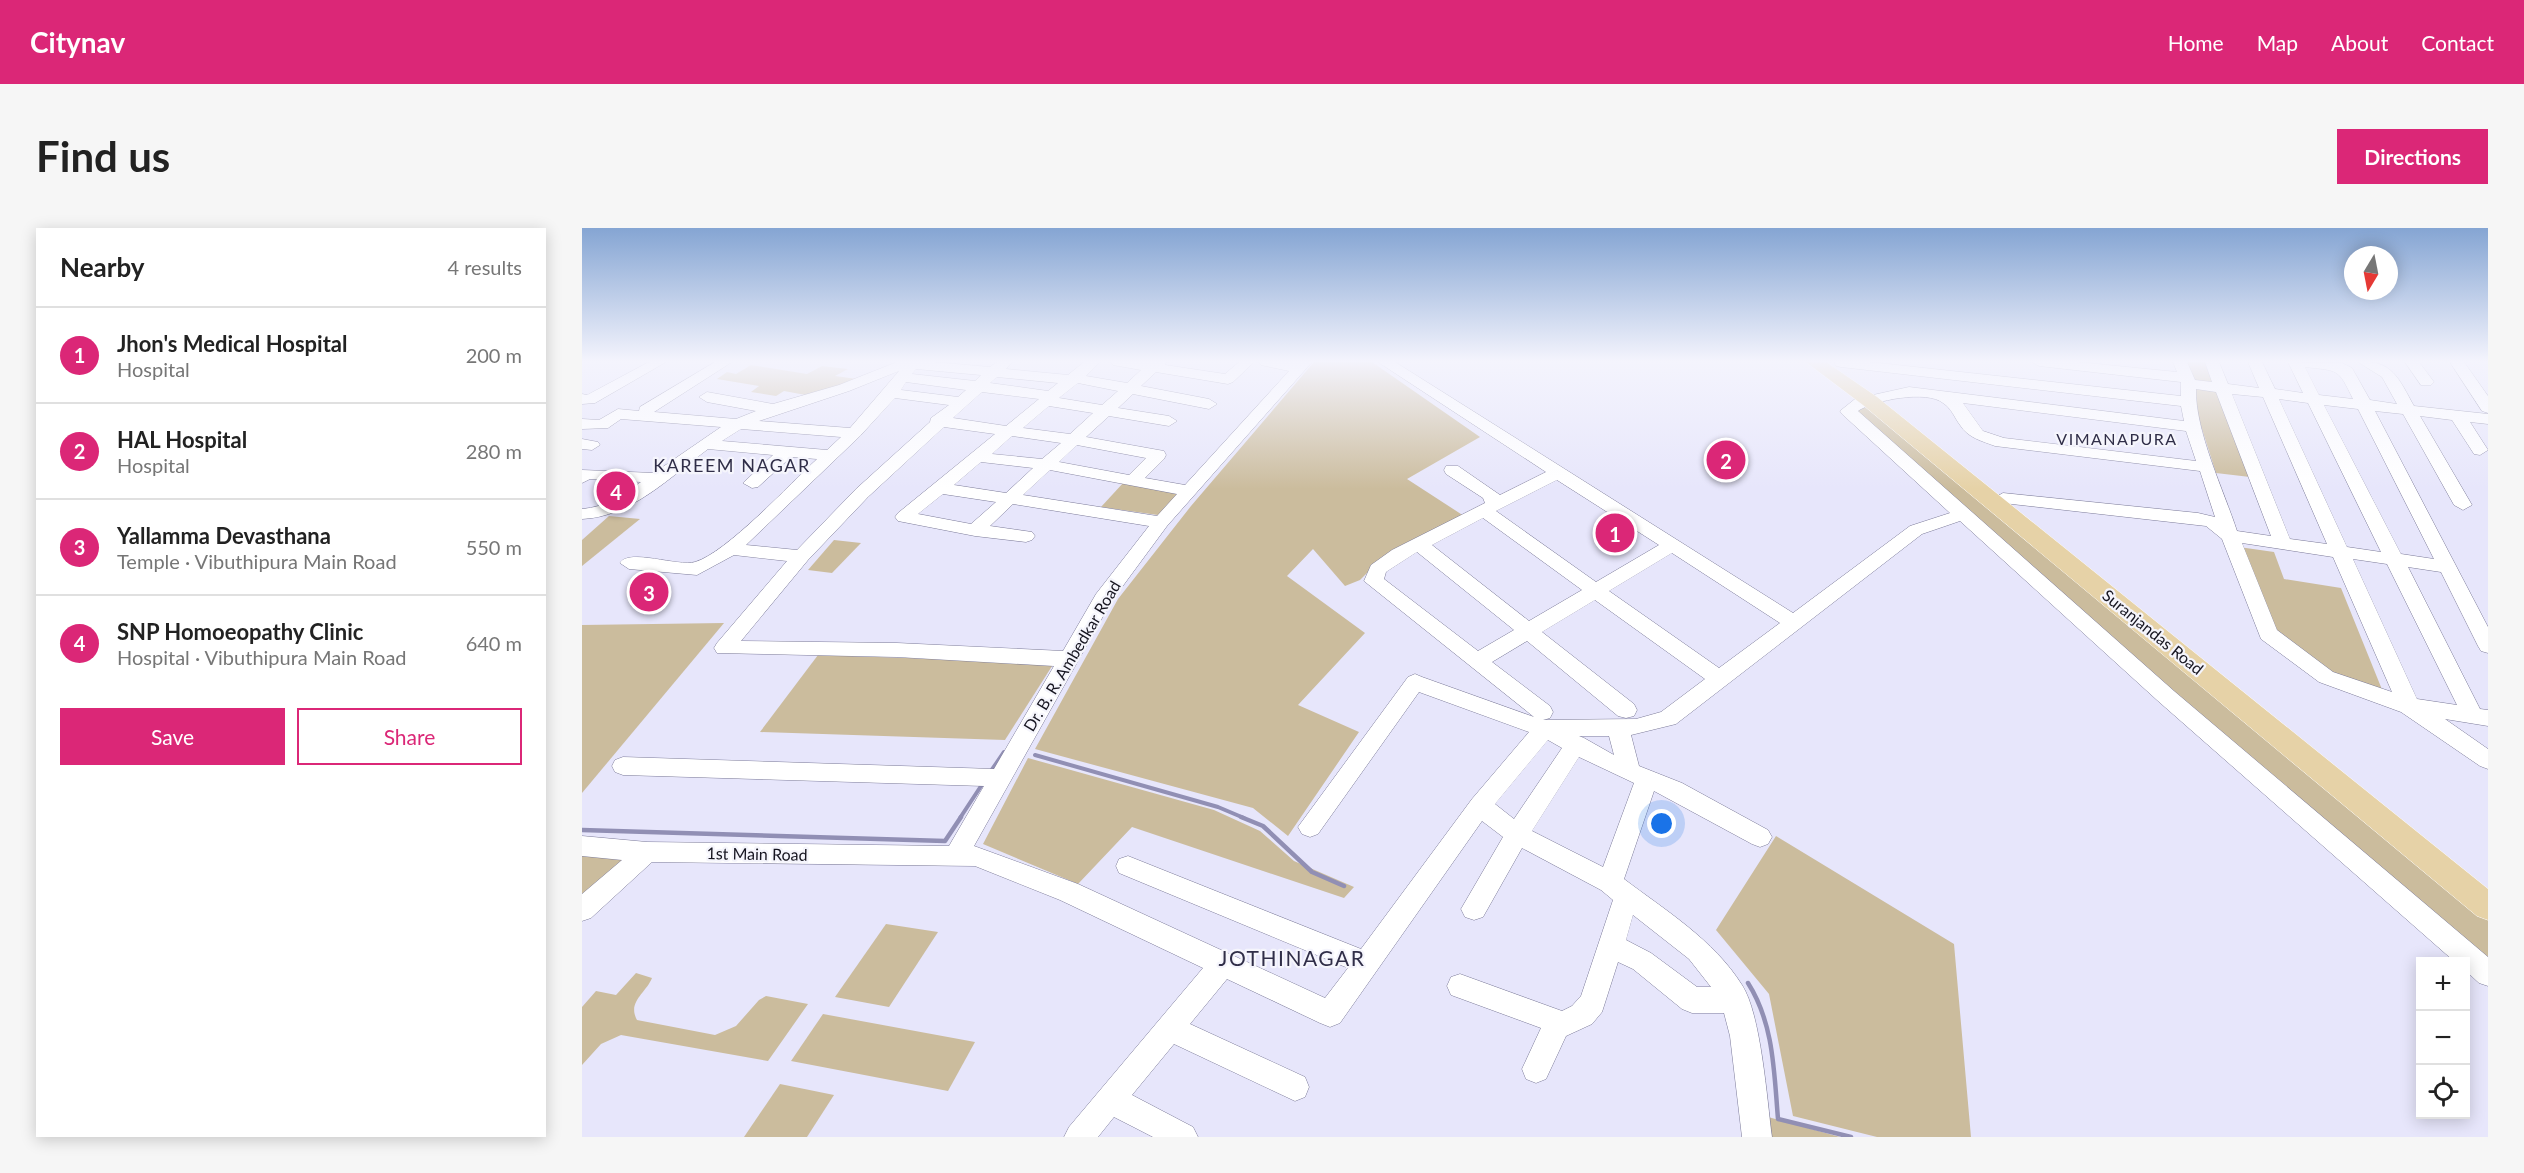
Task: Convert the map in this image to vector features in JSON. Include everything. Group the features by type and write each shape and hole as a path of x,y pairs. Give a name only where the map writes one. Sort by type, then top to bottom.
{"main road":[{"name":"Suranjandas Road","path":"1879,404 2488,907"},
{"name":"Suranjandas Road","path":"1880,404 2002,498 2488,886"}],"street":[{"path":"646,410 655,404"},
{"path":"745,404 774,410"},
{"path":"582,514 601,513 620,505 737,424 792,404"},
{"path":"629,563 697,569 731,549 792,494 880,404"},
{"path":"958,404 937,421 801,556 724,648 897,650 1068,658"},
{"path":"1000,404 1007,405"},
{"path":"1026,536 975,530 904,516 1042,404"},
{"path":"1076,404 1102,411 1169,421"},
{"path":"975,530 1075,440 1110,404"},
{"name":"Dr. B. R. Ambedkar Road","path":"955,858 1103,599 1161,522 1266,404"},
{"path":"1452,404 1795,623"},
{"path":"1858,404 1848,411 2166,696 2488,974"},
{"path":"1954,404 1977,434 2001,443 2206,467"},
{"path":"2007,404 2193,427"},
{"path":"2190,404 2193,427 2206,467 2268,634 2326,677 2409,706 2481,717"},
{"path":"2228,404 2283,544"},
{"path":"2274,404 2409,706 2488,760"},
{"path":"2316,404 2394,560 2481,717"},
{"path":"2360,404 2488,419"},
{"path":"2406,404 2463,505"},
{"path":"2364,405 2448,567 2480,617 2488,646"},
{"path":"582,424 602,425 618,414 854,433"},
{"path":"2458,416 2480,450"},
{"path":"937,421 1075,440 1158,455 1132,481"},
{"path":"705,444 829,455"},
{"path":"752,483 787,451"},
{"path":"978,457 1048,465 1189,491"},
{"path":"1452,470 1491,495 1489,508"},
{"path":"1559,472 1419,544 1378,568 1374,581 1476,662 1544,721 1576,744 1638,775 1674,789 1760,837"},
{"path":"582,478 586,474 657,478"},
{"path":"941,488 1161,522"},
{"path":"2002,498 2187,516 2212,522 2230,536 2448,567"},
{"path":"1489,508 1595,591 1719,680"},
{"path":"1419,544 1526,632 1622,719 1636,727 1668,718 1916,530 1964,514"},
{"path":"1476,662 1672,545"},
{"path":"731,549 801,556"},
{"path":"1310,827 1415,682 1503,716 1544,721 1622,719"},
{"path":"1536,1069 1556,1027 1588,1010 1611,945 1618,889 1638,775 1622,719"},
{"path":"1128,866 1368,964 1480,806 1525,750 1544,721"},
{"path":"1474,909 1517,834 1576,744"},
{"path":"623,766 1000,778"},
{"path":"1480,806 1517,834 1618,889 1698,951 1733,994 1735,1000 1744,1036 1757,1137"},
{"name":"1st Main Road","path":"582,846 647,852 955,858 976,856 1069,892 1330,1014 1368,964"},
{"path":"582,910 647,852"},
{"path":"1611,945 1642,961 1692,1000 1735,1000"},
{"path":"1079,1137 1223,964"},
{"path":"1460,986 1560,1023"},
{"path":"1170,1028 1295,1087"},
{"path":"1110,1099 1183,1137"}],"shaded area":[{"path":"1278,404 1433,404 1480,437 1407,479 1464,516 1383,557 1360,580 1345,586 1313,549 1287,576 1365,633 1298,705 1359,732 1288,836 1253,808 1035,749 1118,599 1191,506"},
{"path":"2194,404 2225,404 2250,477 2216,473"},
{"path":"1859,407 1873,409 2488,918 2488,961 2176,695 1856,412"},
{"path":"1124,482 1183,494 1165,516 1101,507"},
{"path":"609,516 640,519 582,566 582,540"},
{"path":"834,540 861,543 832,573 808,570"},
{"path":"2239,547 2274,552 2284,579 2341,588 2383,692 2330,673 2274,634"},
{"path":"724,623 582,793 582,625"},
{"path":"818,655 1054,663 1005,740 760,732"},
{"path":"1028,758 1214,810 1260,831 1294,861 1354,887 1344,898 1132,827 1078,884 983,844"},
{"path":"1776,836 1954,944 1971,1137 1877,1137 1793,1116 1769,994 1716,930"},
{"path":"582,854 627,858 582,898"},
{"path":"886,924 938,932 889,1007 835,997"},
{"path":"636,973 652,978 634,1008 637,1020 715,1035 736,1026 759,1000 766,996 808,1004 768,1061 621,1035 601,1044 582,1065 582,1007 596,991 616,995"},
{"path":"823,1014 975,1042 948,1091 791,1061"},
{"path":"780,1084 834,1095 807,1137 744,1137"},
{"path":"1768,1117 1840,1137 1769,1137"}],"waterway":[{"path":"991,771 1004,752 1008,753"},
{"path":"1035,755 1218,807 1244,818"},
{"path":"960,818 983,783"},
{"path":"582,830 945,841 961,817"},
{"path":"1241,817 1263,826 1312,872 1344,886"},
{"path":"1748,983 1757,999 1768,1032 1774,1066 1778,1119 1851,1137"}],"place":[{"name":"HAL Hospital","path":"1726,460"},
{"name":"SNP Homoeopathy Clinic","path":"616,491"},
{"name":"Jhon's Medical Hospital","path":"1615,533"},
{"name":"Yallamma Devasthana","path":"649,592"}],"district":[{"name":"VIMANAPURA","path":"2117,439"},
{"name":"KAREEM NAGAR","path":"732,466"},
{"name":"JOTHINAGAR","path":"1292,959"}]}
